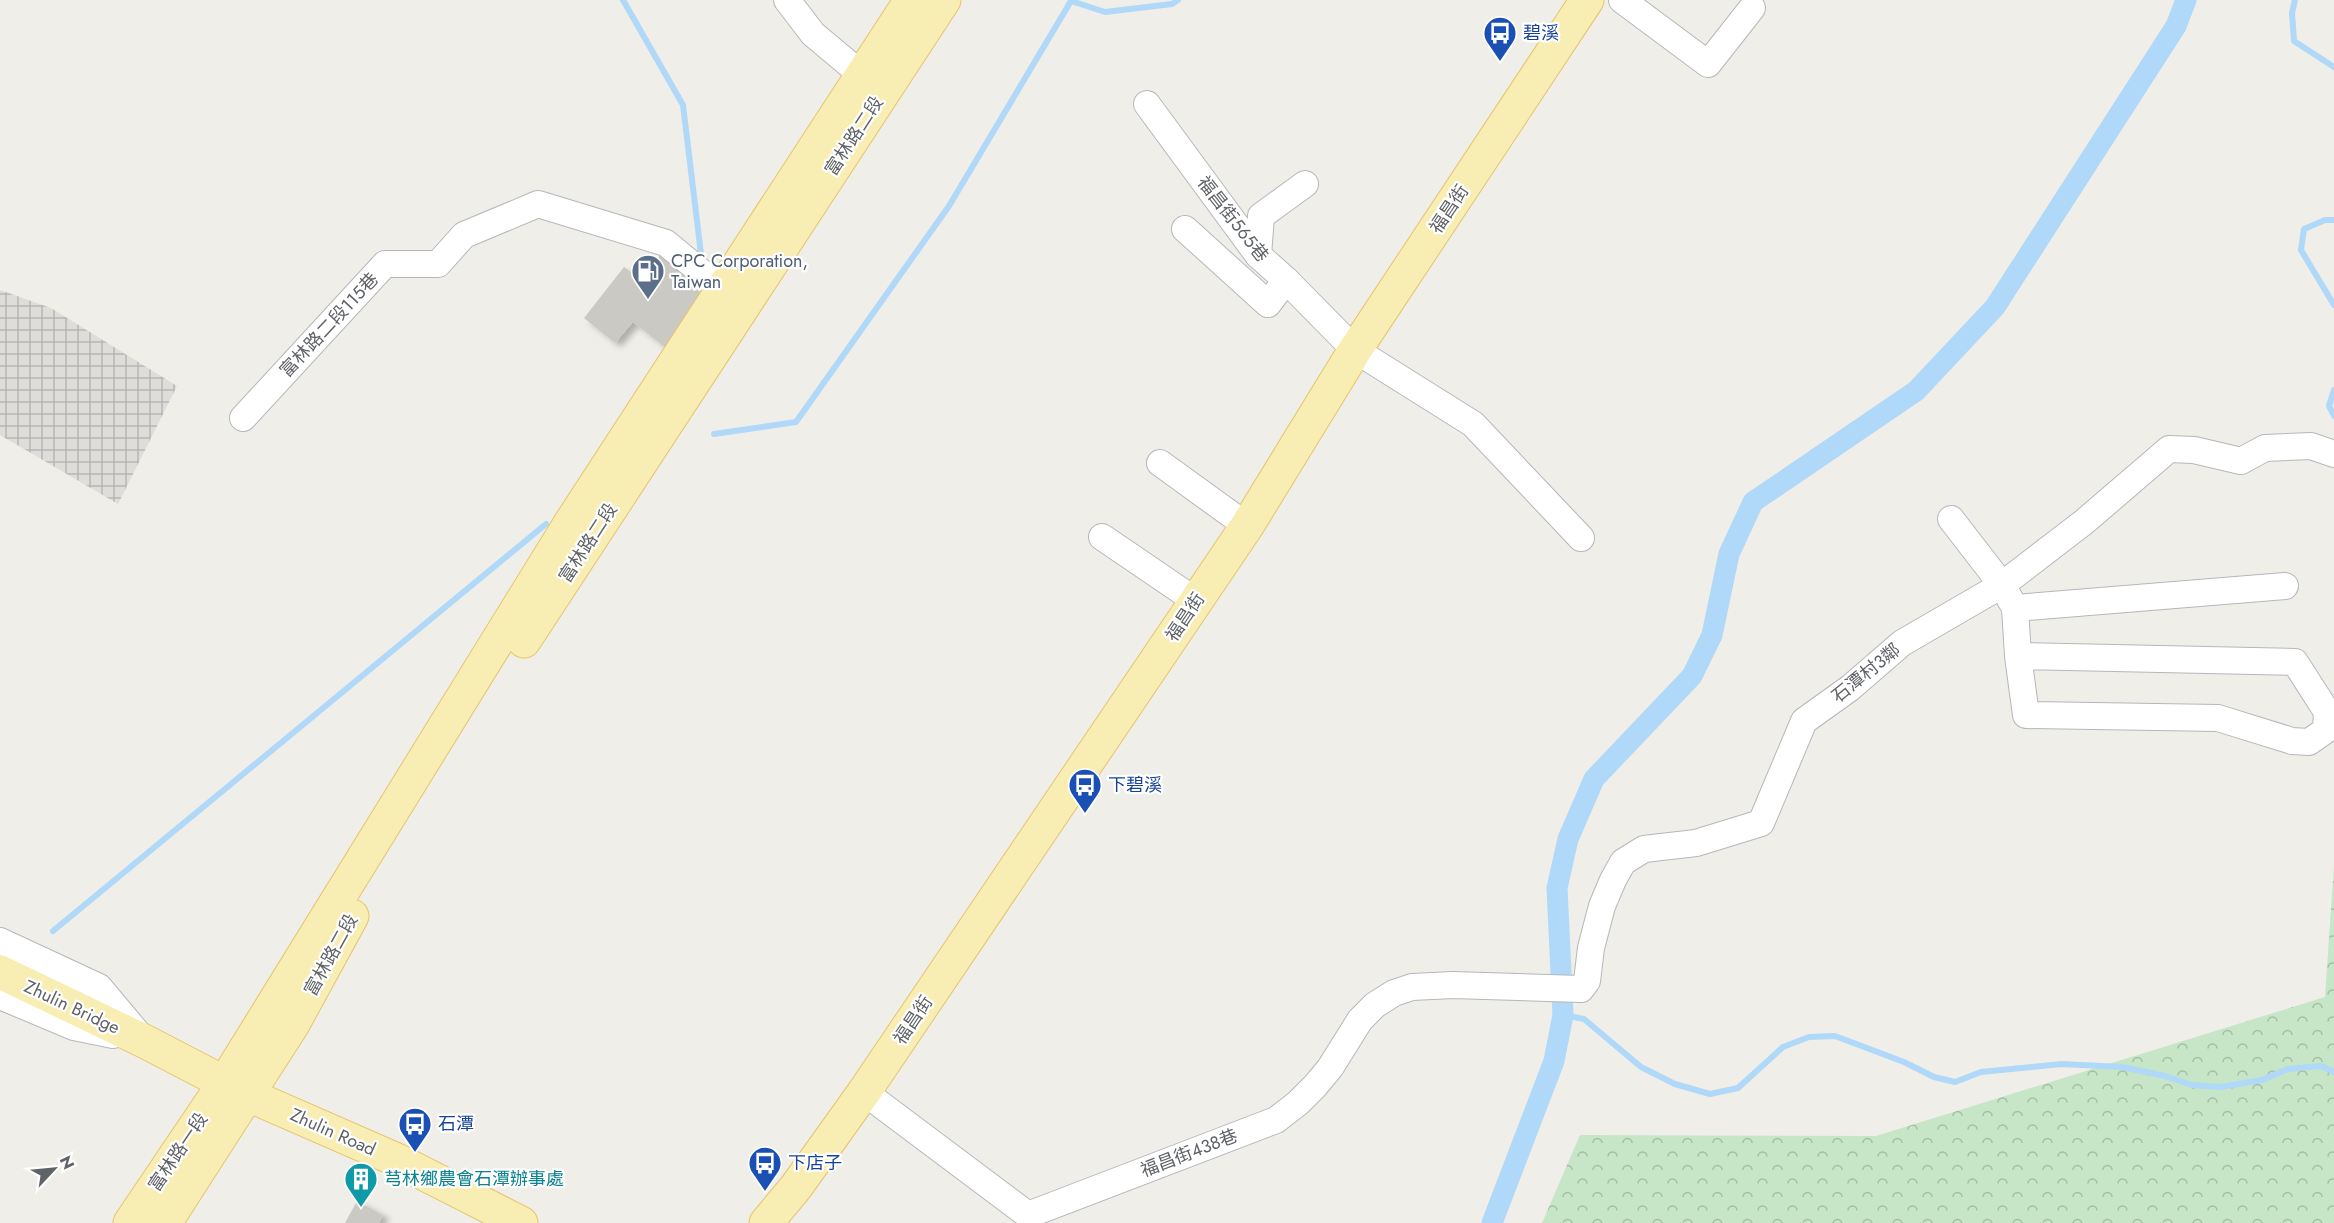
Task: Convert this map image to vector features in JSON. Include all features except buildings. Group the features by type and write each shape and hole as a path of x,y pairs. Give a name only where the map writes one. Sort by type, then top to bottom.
{"main road":[{"name":"富林路二段","path":"732,298 862,75 911,0"},
{"name":"富林路二段","path":"236,1088 293,1024 398,833 732,298 944,0"},
{"name":"福昌街","path":"766,1223 864,1092 1247,526 1355,350 1587,0"},
{"name":"Zhulin Bridge","path":"0,972 144,1041"},
{"name":"Zhulin Road","path":"144,1041 236,1088 397,1160 521,1223"},
{"name":"富林路一段","path":"130,1223 236,1088"},
{"name":"富林路一段","path":"165,1223 236,1088"}],"lane":[{"path":"788,0 813,34 862,75"},
{"path":"1622,0 1708,64 1752,8"},
{"name":"福昌街565巷","path":"1147,104 1258,255 1355,350 1473,424 1581,538"},
{"path":"1258,255 1262,216 1305,184"},
{"name":"富林路二段115巷","path":"243,418 385,264 438,264 464,235 538,204 666,243 732,298"},
{"path":"1185,229 1268,304 1286,280"},
{"name":"石潭村3鄰","path":"1502,987 1581,989 1587,981 1591,948 1602,906 1612,880 1623,862 1644,849 1696,843 1761,823 1804,721 1850,688 1902,643 2002,585 2084,522 2169,449 2194,450 2241,461 2265,448 2311,446 2334,454"},
{"path":"1160,464 1247,526"},
{"path":"1951,519 2002,585 2015,608 2018,656 2026,715 2218,718 2292,741 2309,742 2326,730 2327,712 2295,662 2018,656"},
{"path":"1102,537 1196,601"},
{"path":"2015,608 2284,586"},
{"path":"0,940 99,987 144,1041"},
{"name":"福昌街438巷","path":"1002,1223 1276,1120 1315,1086 1330,1068 1360,1020 1375,1005 1394,993 1412,987 1453,985 1502,987"},
{"path":"0,996 74,1027"},
{"path":"0,1010 12,1016 144,1041"},
{"path":"864,1092 1028,1215"}],"shaded area":[{"path":"0,290 51,308 177,386 118,504 0,435"}],"green space":[{"path":"2334,865 2334,1223 1542,1223 1580,1135 1876,1136 2325,997"}],"waterway":[{"path":"623,0 683,105 701,254"},
{"path":"714,434 796,422 949,206 1071,1 1105,12 1172,4 1178,0"},
{"path":"1492,1223 1554,1061 1563,1015 1557,888 1568,839 1594,779 1692,676 1712,635 1729,554 1753,502 1916,391 1995,307 2176,26 2186,0"},
{"path":"2295,0 2292,13 2294,41 2334,67"},
{"path":"2334,220 2325,220 2304,229 2301,250 2334,305"},
{"path":"2334,390 2329,406 2334,416"},
{"path":"53,931 546,524"},
{"path":"1563,1015 1584,1019 1641,1067 1675,1084 1710,1094 1738,1088 1783,1047 1809,1037 1835,1036 1904,1062 1934,1077 1955,1082 1981,1072 2061,1064 2122,1067 2165,1076 2192,1085 2221,1087 2262,1080 2288,1069 2321,1066 2334,1072"}],"place":[{"name":"碧溪","path":"1500,62"},
{"name":"CPC Corporation, Taiwan","path":"648,300"},
{"name":"下碧溪","path":"1085,814"},
{"name":"石潭","path":"415,1153"},
{"name":"下店子","path":"765,1192"},
{"name":"芎林鄉農會石潭辦事處","path":"361,1208"}]}
